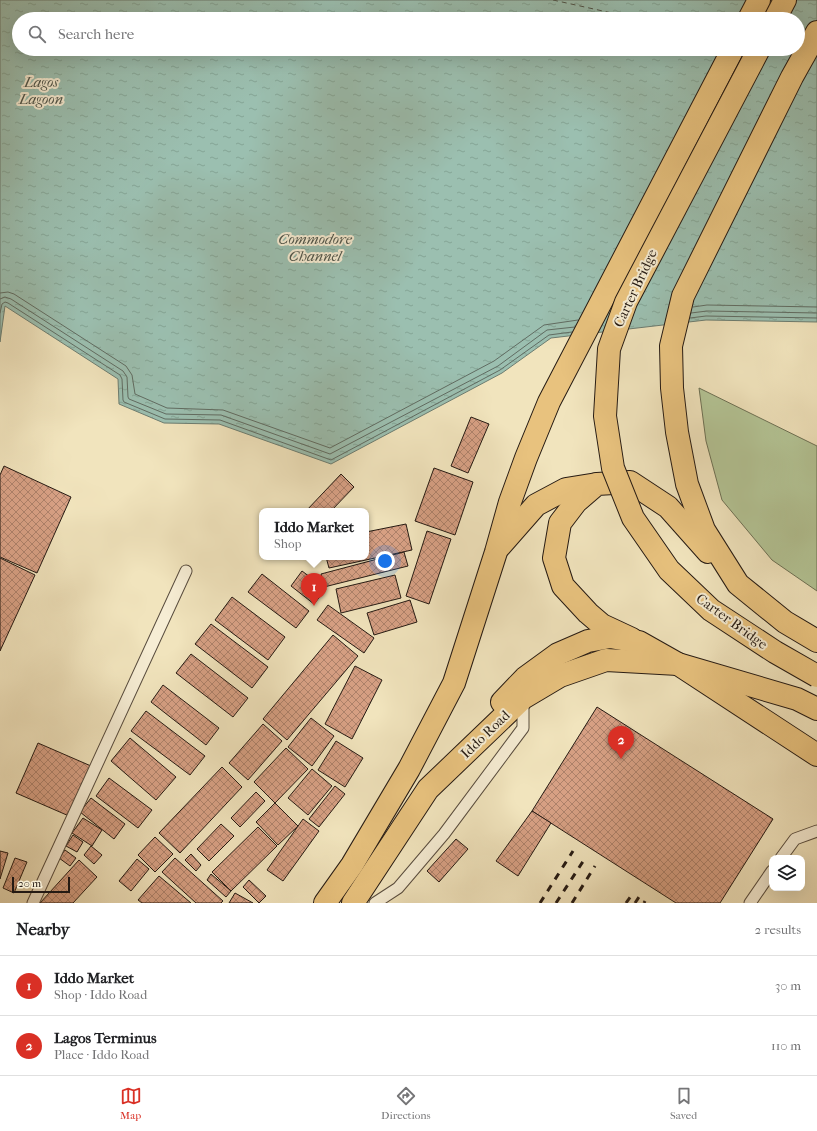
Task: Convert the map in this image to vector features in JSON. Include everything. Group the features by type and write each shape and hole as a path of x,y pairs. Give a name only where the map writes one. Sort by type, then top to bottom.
{"main road":[{"path":"753,12 759,0"},
{"path":"779,12 785,0"},
{"path":"805,54 817,32"},
{"path":"325,903 352,865 394,794 454,683 496,552 512,495 549,402 729,56"},
{"name":"Carter Bridge","path":"755,56 626,302 609,349 606,416 613,468 633,518 669,570 711,610 775,652 817,676"},
{"path":"738,584 704,530 687,484 672,388 671,346 683,296 804,56"},
{"path":"496,552 536,505 566,489 597,484 630,482 668,507 738,584 785,622 817,641"},
{"path":"597,484 576,502 560,523 554,558 563,586 588,613 602,625 638,642 678,664 817,755"},
{"path":"428,789 489,717 525,678 558,654 588,641 610,638 638,642"},
{"name":"Iddo Road","path":"352,903 428,789 523,698 560,676 606,660 678,664"},
{"path":"678,664 797,699 817,709"}],"lane":[{"path":"33,903 186,571"},
{"path":"375,903 398,888 444,834 523,728 523,698"},
{"path":"783,855 795,839 817,831"},
{"path":"750,903 769,875"}],"shaded area":[{"path":"699,388 817,446 817,591 772,560 722,500 706,441"}],"water":[{"name":"Commodore Channel","path":"0,0 817,0 817,322 706,320 551,338 502,373 331,464 219,424 164,423 119,404 118,379 5,306 0,342"}],"building":[{"path":"471,417 489,424 468,473 451,466"},
{"path":"4,466 71,497 37,573 0,557 0,475"},
{"path":"434,468 473,482 455,535 415,521"},
{"path":"341,474 354,487 334,508 309,508"},
{"path":"406,524 412,550 369,559 369,531"},
{"path":"427,531 451,539 429,604 406,596"},
{"path":"404,552 408,566 324,587 321,574"},
{"path":"0,558 35,575 0,651"},
{"path":"327,560 366,560 329,568"},
{"path":"302,571 326,589 314,604 291,586"},
{"path":"262,574 309,611 296,628 248,592"},
{"path":"395,575 401,598 341,613 336,589"},
{"path":"232,597 285,637 268,660 215,620"},
{"path":"410,600 417,622 374,635 367,613"},
{"path":"328,605 374,638 364,653 317,620"},
{"path":"211,624 268,667 252,688 195,644"},
{"path":"333,635 358,656 287,740 263,719"},
{"path":"191,654 248,698 233,717 176,673"},
{"path":"355,666 382,680 352,739 325,724"},
{"path":"163,685 219,728 206,745 151,702"},
{"path":"597,707 773,819 720,903 676,903 532,811"},
{"path":"146,711 205,756 190,775 131,731"},
{"path":"311,718 334,736 312,766 288,747"},
{"path":"263,724 282,741 248,780 229,763"},
{"path":"130,738 176,777 156,800 111,761"},
{"path":"336,741 363,758 345,787 318,770"},
{"path":"38,743 91,766 69,816 16,793"},
{"path":"286,748 308,769 275,803 254,782"},
{"path":"222,767 242,787 180,853 159,833"},
{"path":"312,769 332,786 308,815 288,798"},
{"path":"109,778 152,810 138,828 96,796"},
{"path":"335,786 345,794 319,827 309,819"},
{"path":"256,792 265,801 240,827 231,818"},
{"path":"91,798 125,824 114,839 80,812"},
{"path":"275,803 298,826 278,845 256,822"},
{"path":"532,811 551,823 518,876 496,861"},
{"path":"83,818 102,830 92,846 72,833"},
{"path":"303,819 319,831 283,881 267,870"},
{"path":"221,824 234,836 209,861 197,849"},
{"path":"258,827 277,846 231,891 212,872"},
{"path":"73,835 83,842 77,852 66,846"},
{"path":"155,837 173,854 155,872 138,855"},
{"path":"456,839 468,849 439,882 427,871"},
{"path":"91,846 102,855 94,864 84,855"},
{"path":"65,850 76,858 70,866 59,858"},
{"path":"0,851 8,853 0,879"},
{"path":"191,854 201,865 196,871 185,860"},
{"path":"15,858 27,862 14,893 3,888"},
{"path":"175,858 223,901 221,903 196,903 162,872"},
{"path":"137,859 149,869 131,891 119,881"},
{"path":"79,860 97,877 73,903 40,903"},
{"path":"211,874 231,891 226,897 207,880"},
{"path":"159,876 191,903 142,903 138,900"},
{"path":"249,880 266,896 259,903 243,887"},
{"path":"235,893 253,903 229,903"}],"ferry route":[{"path":"553,0 607,12"}],"railway":[{"path":"540,903 573,851"},
{"path":"556,903 584,860"},
{"path":"572,903 595,866"},
{"path":"626,903 633,893"},
{"path":"635,903 639,897"}],"place":[{"name":"Iddo Market","path":"314,606"},
{"name":"Lagos Terminus","path":"621,759"}],"water label":[{"name":"Lagos Lagoon","path":"41,90"}]}
